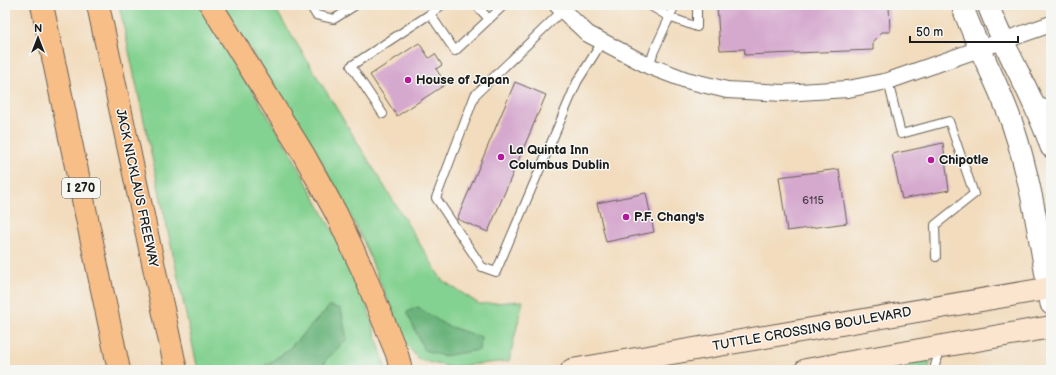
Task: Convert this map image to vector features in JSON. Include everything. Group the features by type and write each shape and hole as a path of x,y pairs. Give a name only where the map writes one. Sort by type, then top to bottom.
{"highway":[{"name":"I 270","path":"42,5 120,370"},
{"name":"JACK NICKLAUS FREEWAY","path":"98,5 176,370"},
{"path":"211,5 304,155 336,213 363,271 397,354 401,370"}],"main road":[{"name":"TUTTLE CROSSING BOULEVARD","path":"572,370 1050,294"},
{"path":"813,370 1051,327"}],"street":[{"path":"962,5 968,24 1012,124 1021,151 1030,185 1050,294"},
{"path":"988,5 1003,41 1032,98 1046,130 1051,148"},
{"path":"560,8 588,34 649,66 686,80 727,90 783,93 848,89 888,81 1051,24"}],"lane":[{"path":"310,5 316,14 334,19 356,5"},
{"path":"383,114 351,66 442,5"},
{"path":"476,5 489,19"},
{"path":"430,14 455,51 504,5"},
{"path":"649,5 669,17 697,27 697,5"},
{"path":"649,66 654,51 675,5"},
{"path":"560,8 475,95 436,198 482,267 496,272 577,82 602,42"},
{"path":"888,81 901,134 949,121 974,194 935,225 936,257"},
{"path":"1032,98 1051,106"},
{"path":"934,370 943,346"}],"green space":[{"path":"119,5 200,5 292,155 335,236 365,299 386,370 324,370 325,361 347,339 330,306 287,351 259,370 198,370"},
{"path":"222,5 273,5 442,280 479,304 523,301 509,361 449,367 419,360 404,341 363,240 320,159"},
{"path":"330,306 341,309 347,339 325,361 324,370 259,370 287,351"},
{"path":"418,307 445,325 481,337 479,350 443,356 424,350 407,312"},
{"path":"930,358 931,360 928,370 864,370"}],"building":[{"path":"717,5 889,5 890,32 882,32 873,41 873,50 744,55 745,49 720,50"},
{"name":"House of Japan","path":"419,43 429,58 435,54 442,65 436,69 446,84 397,116 370,75"},
{"name":"La Quinta Inn Columbus Dublin","path":"515,82 546,95 488,232 457,219"},
{"path":"943,143 949,190 902,199 892,154"},
{"path":"839,169 847,223 787,231 779,177"},
{"name":"P.F. Chang's","path":"646,193 654,232 606,242 597,203"}],"place":[{"name":"House of Japan","path":"408,80"},
{"name":"La Quinta Inn Columbus Dublin","path":"501,157"},
{"name":"Chipotle","path":"931,160"},
{"name":"P.F. Chang's","path":"626,217"}]}
